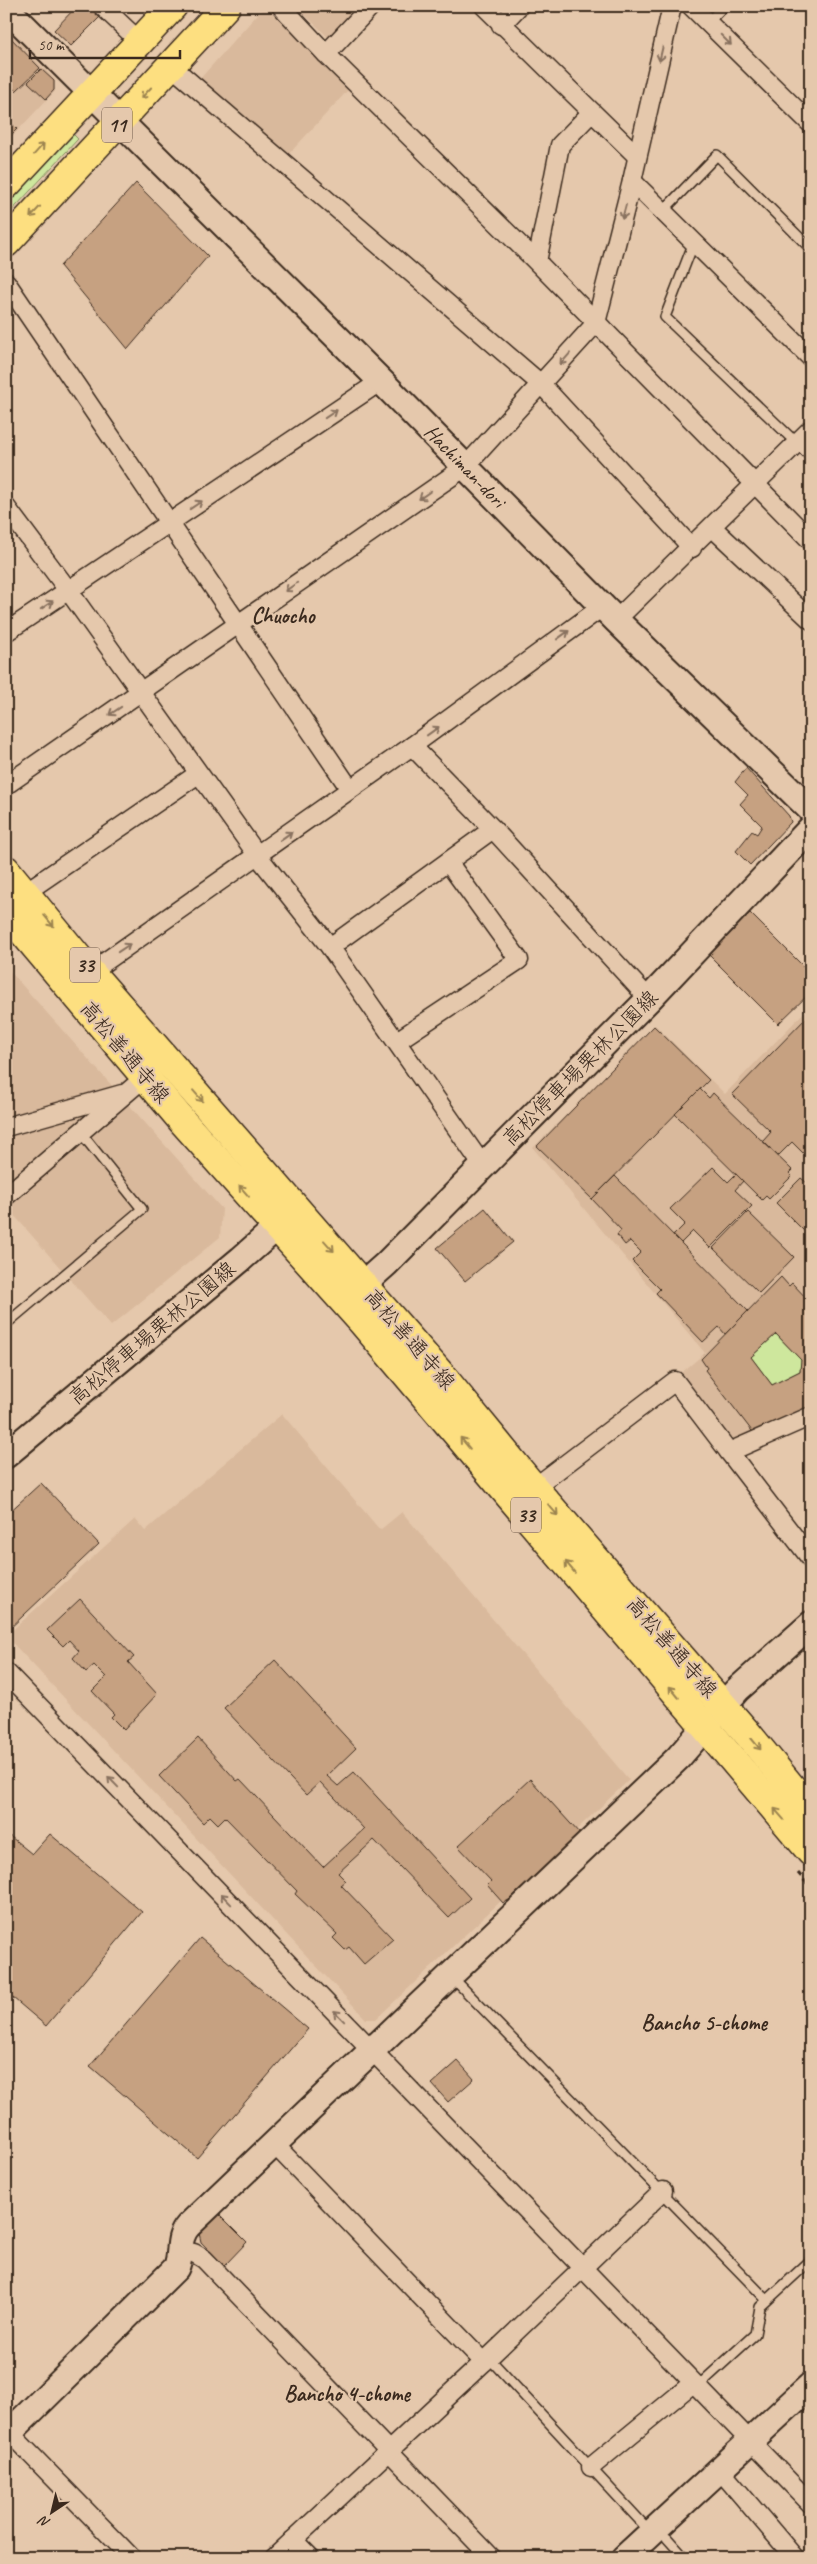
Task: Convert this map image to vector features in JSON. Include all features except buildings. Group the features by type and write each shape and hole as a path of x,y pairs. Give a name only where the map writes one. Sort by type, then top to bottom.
{"main road":[{"name":"11","path":"6,185 173,6"},
{"name":"11","path":"6,243 226,6"},
{"name":"高松善通寺線","path":"6,870 16,899 80,979 156,1067 297,1210 354,1293 706,1729 811,1852"},
{"name":"高松善通寺線","path":"6,912 80,979"},
{"name":"高松善通寺線","path":"156,1067 276,1228 354,1293 534,1488 811,1810"}],"street":[{"path":"102,6 140,42"},
{"path":"281,6 326,54 537,262 811,541"},
{"path":"326,54 371,6"},
{"path":"484,6 637,156"},
{"path":"501,24 518,6"},
{"path":"6,785 142,693 239,622 465,467 542,385 596,323 632,181 672,6"},
{"path":"691,6 811,124"},
{"name":"Hachiman-dori","path":"6,8 90,94 382,381 609,613 811,810"},
{"path":"171,66 542,385 692,548"},
{"path":"537,262 560,145 592,112"},
{"path":"632,181 811,358"},
{"path":"6,282 169,524 239,622 350,789"},
{"path":"6,632 382,381"},
{"path":"80,979 258,856 412,746 609,613 692,548 811,429"},
{"path":"6,507 68,590 258,856 330,947 484,1166"},
{"path":"713,528 811,620"},
{"path":"412,746 493,829 649,999"},
{"path":"16,899 198,774"},
{"name":"高松停車場栗林公園線","path":"354,1293 484,1166 649,999 811,828"},
{"path":"330,947 493,829"},
{"path":"397,1041 519,960 448,862"},
{"path":"6,1196 156,1067"},
{"path":"6,1127 125,1093"},
{"name":"高松停車場栗林公園線","path":"6,1455 297,1210"},
{"path":"534,1488 675,1381 811,1559"},
{"path":"729,1452 811,1416"},
{"path":"132,2558 7,2432 168,2277 178,2263 179,2239 188,2226 686,1751 737,1690 811,1624"},
{"path":"6,1672 811,2504"},
{"path":"274,2144 486,2360"},
{"path":"274,2558 663,2192"},
{"path":"179,2250 194,2253 204,2259 492,2558"},
{"path":"591,2467 695,2385"},
{"path":"624,2558 811,2385"},
{"path":"720,2470 795,2558"},
{"path":"294,2540 311,2558"}],"lane":[{"path":"708,22 724,6"},
{"path":"663,211 717,155 811,249"},
{"path":"694,242 665,317 811,457"},
{"path":"6,1324 142,1209 81,1133"},
{"path":"451,1976 767,2300"},
{"path":"695,2385 755,2334 760,2307 811,2260"},
{"path":"486,2360 644,2524"},
{"path":"667,2538 685,2558"}],"shaded area":[{"path":"265,6 350,88 287,156 198,81"},
{"path":"296,6 364,6 332,41"},
{"path":"6,28 55,80 55,91 6,143"},
{"path":"6,967 222,1209 220,1237 111,1326 6,1206"},
{"path":"811,1005 811,1414 747,1442 730,1438 680,1374 705,1353 533,1148 655,1025 725,1094"},
{"path":"282,1414 380,1530 402,1512 629,1780 376,2019 366,2019 6,1636 135,1519 145,1531"}],"green space":[{"path":"72,133 78,139 6,217 6,203"},
{"path":"776,1334 801,1360 800,1371 772,1385 751,1357"}],"district":[{"name":"Chuocho","path":"283,615"},
{"name":"Bancho 5-chome","path":"704,2022"},
{"name":"Bancho 4-chome","path":"347,2393"}]}
